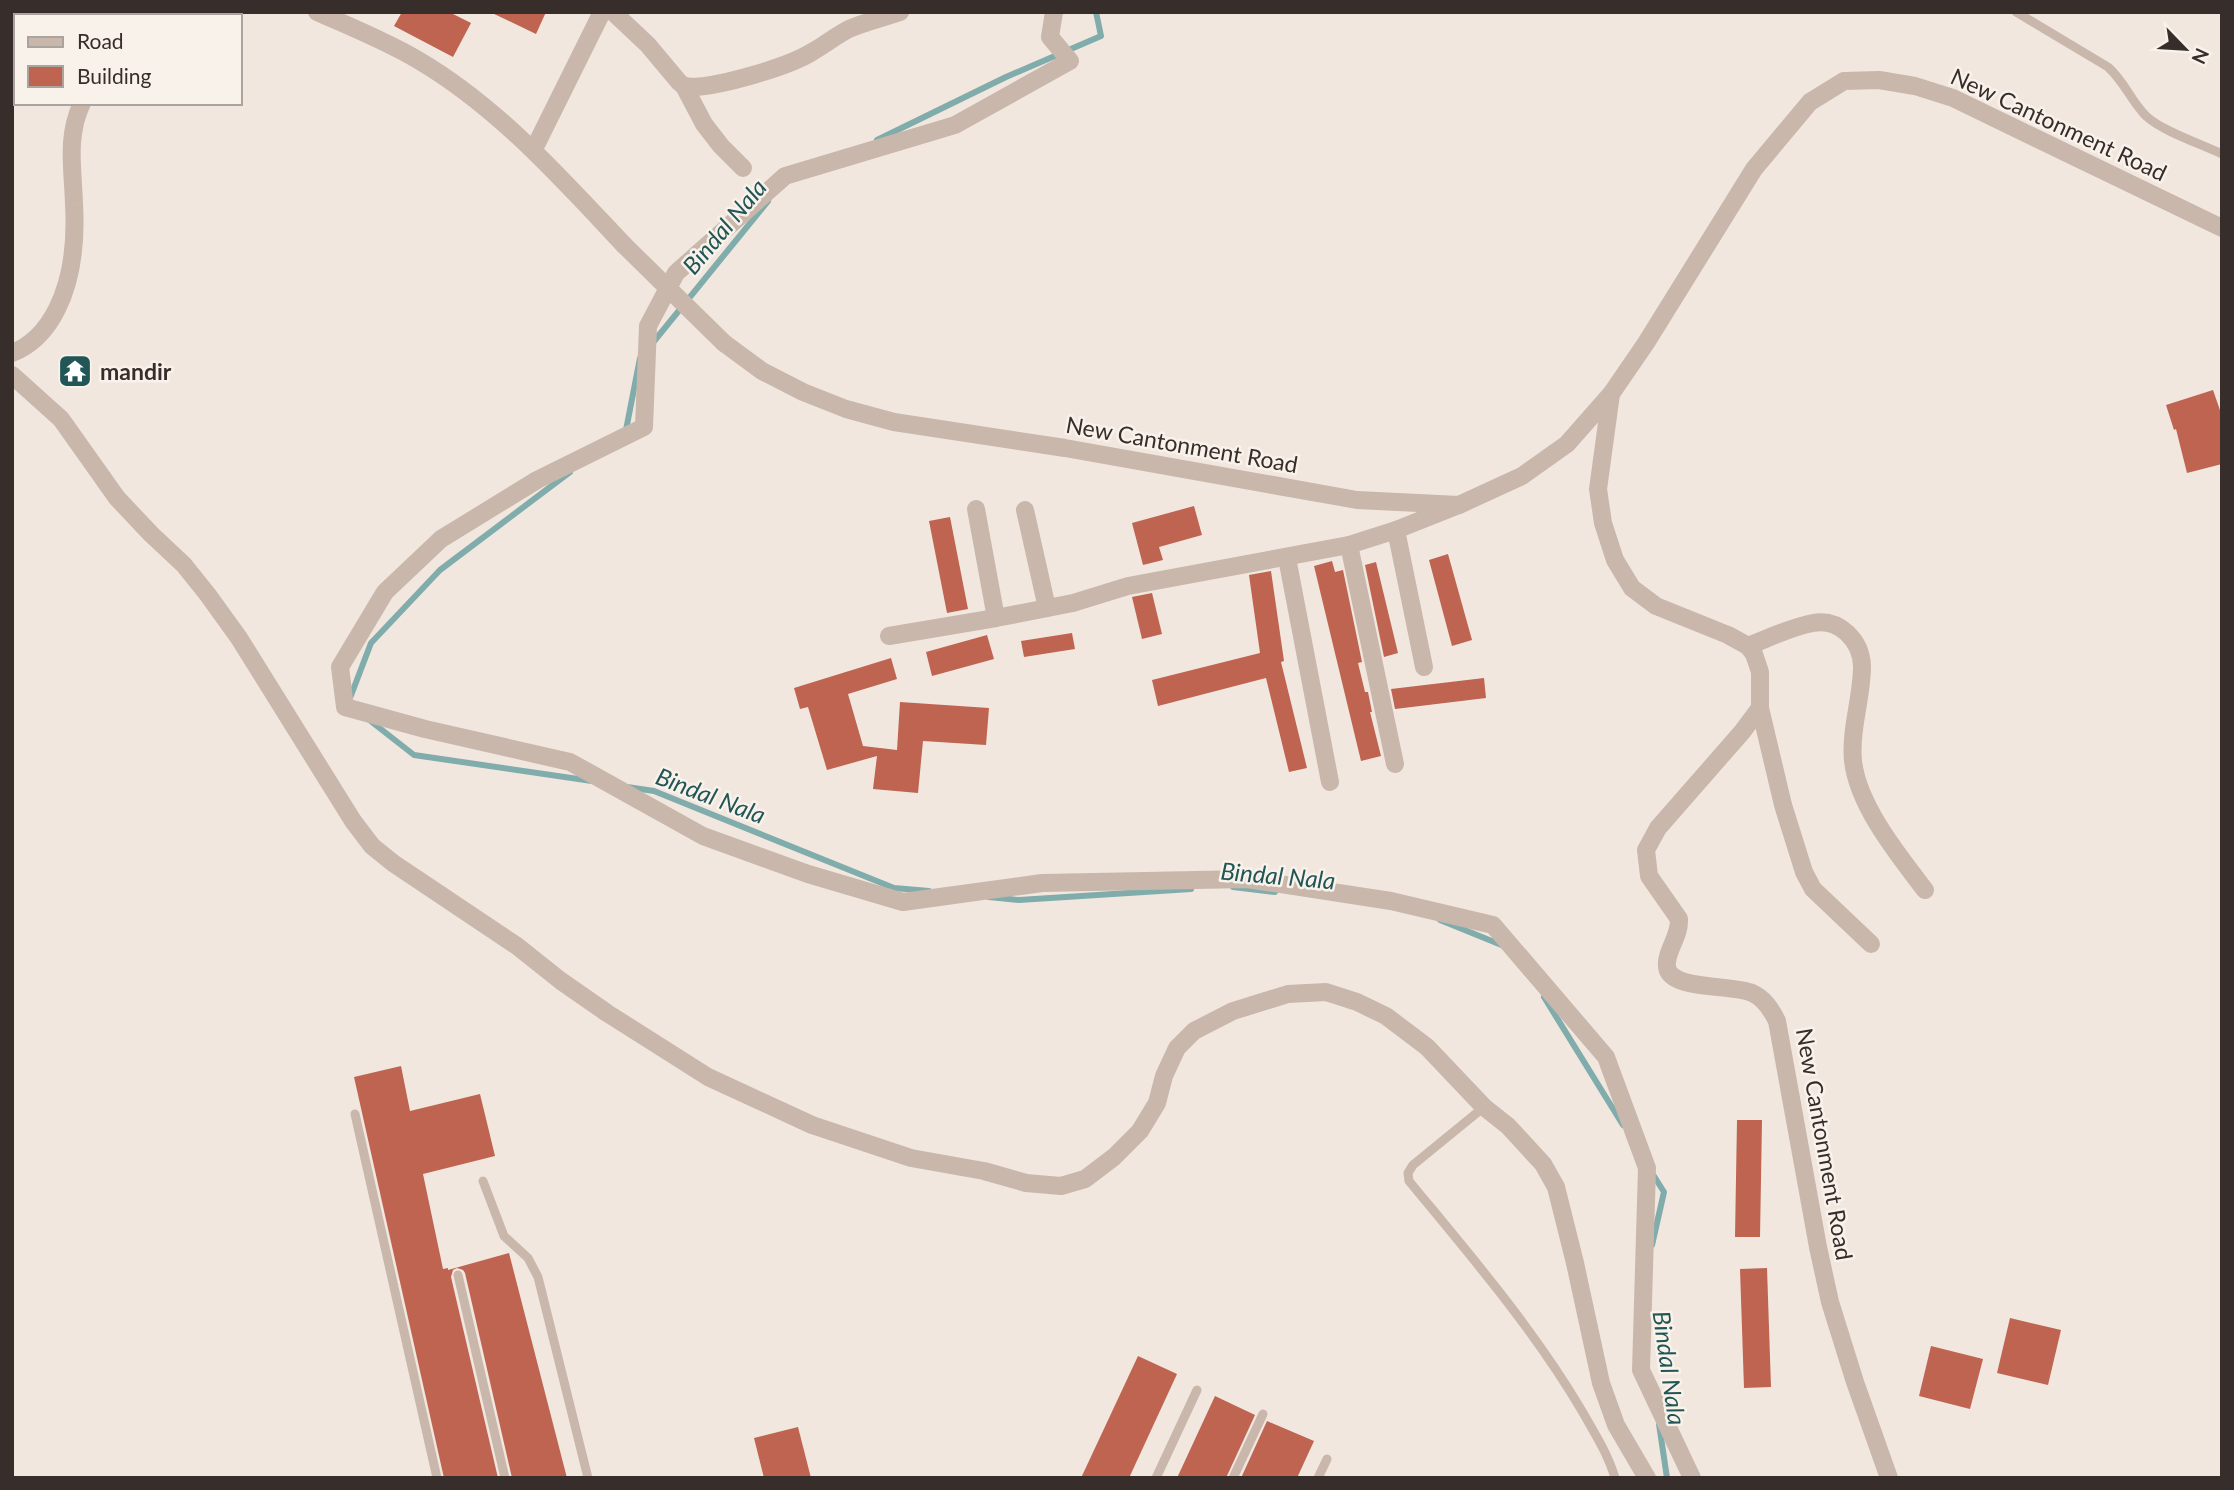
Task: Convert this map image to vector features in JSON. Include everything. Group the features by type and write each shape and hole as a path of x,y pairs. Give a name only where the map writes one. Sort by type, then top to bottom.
{"street":[{"name":"New Cantonment Road","path":"317,12 368,34 419,61 475,100 534,149 624,245 724,343 762,372 803,392 846,409 894,422 1065,447 1357,500 1459,505 1522,476 1567,444 1611,394 1646,343 1754,169 1810,102 1844,81 1879,79 1915,86 1953,98 2222,228"},
{"path":"534,149 601,12"},
{"path":"613,12 648,45 684,86 704,124 743,168"},
{"path":"684,86 701,87 767,71 812,52 831,38 850,29 900,12"},
{"path":"1054,12 1050,37 1070,61 954,125 785,176 676,273 648,326 644,426 537,480 441,539 394,583 385,592 340,667 345,707 425,729 569,762 703,836 808,874 903,902 1042,883 1247,879 1391,901 1493,926 1606,1057 1647,1168 1641,1370 1692,1478"},
{"path":"12,353 25,348 48,327 66,291 73,254 70,153 77,113 81,105"},
{"path":"12,375 61,419 117,498 184,565 208,595 239,638 353,821 372,846 517,946 607,1013 708,1077 812,1125 911,1158 984,1171 1026,1183 1061,1186 1086,1179 1114,1157 1140,1131 1157,1103 1164,1076 1177,1048 1194,1031 1233,1011 1288,994 1326,992 1357,1002 1386,1016 1427,1047 1484,1107 1508,1126 1543,1164 1556,1187 1601,1383 1616,1425 1647,1478"},
{"name":"New Cantonment Road","path":"1611,394 1598,489 1603,523 1615,560 1632,588 1656,606 1728,635 1748,646"},
{"path":"889,636 1047,608 1128,586 1349,545 1459,505"},
{"path":"976,509 996,618"},
{"path":"1025,510 1047,608"},
{"path":"1396,530 1424,667"},
{"path":"1349,545 1395,764"},
{"path":"1287,558 1330,782"},
{"path":"1871,944 1814,889 1804,872 1783,805 1760,708 1760,672 1755,654 1748,646 1815,622 1836,624 1850,634 1862,664 1853,730 1853,763 1861,792 1881,827 1925,890"},
{"name":"New Cantonment Road","path":"1760,708 1658,828 1646,850 1648,876 1679,919 1676,939 1667,962 1667,970 1671,976 1681,981 1753,993 1769,1006 1777,1021 1830,1302 1854,1382 1889,1478"}],"lane":[{"path":"2016,12 2108,67 2147,117 2222,154"},
{"path":"1484,1107 1413,1165 1408,1173 1409,1181 1477,1263 1566,1384 1603,1447 1615,1478"},
{"path":"355,1114 437,1478"},
{"path":"483,1181 504,1236 528,1258 538,1277 588,1478"},
{"path":"458,1275 505,1478"},
{"path":"1156,1478 1197,1390"},
{"path":"1233,1478 1263,1415"},
{"path":"1318,1478 1327,1459"}],"building":[{"path":"402,12 449,12 471,23 453,57 394,26"},
{"path":"490,12 546,12 536,34"},
{"path":"2213,390 2222,416 2222,464 2187,473 2176,429 2174,430 2166,405"},
{"path":"1194,506 1202,535 1159,547 1163,560 1143,565 1132,523"},
{"path":"950,517 968,609 947,613 929,521"},
{"path":"1448,554 1472,640 1452,646 1429,560"},
{"path":"1332,561 1335,572 1343,570 1362,662 1358,663 1365,692 1368,692 1381,756 1361,761 1314,566"},
{"path":"1376,562 1398,653 1384,657 1365,565"},
{"path":"1271,571 1284,661 1281,662 1307,768 1289,772 1266,678 1158,706 1152,680 1260,653 1249,575"},
{"path":"1152,593 1162,634 1142,639 1132,597"},
{"path":"1072,633 1075,649 1024,657 1021,641"},
{"path":"987,635 994,659 932,676 926,652"},
{"path":"891,658 897,679 848,694 863,746 897,750 900,702 989,708 986,745 923,741 918,793 873,789 877,756 827,770 808,707 800,709 794,688"},
{"path":"1484,678 1486,698 1395,709 1391,689"},
{"path":"401,1066 410,1111 480,1094 495,1156 423,1174 443,1269 448,1270 509,1253 567,1478 512,1478 465,1273 457,1268 453,1270 451,1277 498,1478 444,1478 354,1077"},
{"path":"1737,1120 1762,1120 1760,1237 1735,1237"},
{"path":"1767,1268 1771,1387 1744,1388 1740,1269"},
{"path":"2010,1318 2061,1330 2048,1385 1997,1373"},
{"path":"1931,1346 1983,1359 1970,1409 1919,1396"},
{"path":"1138,1356 1177,1374 1129,1478 1081,1478"},
{"path":"1215,1396 1255,1415 1226,1478 1177,1478"},
{"path":"1267,1421 1314,1441 1297,1478 1241,1478"},
{"path":"798,1427 811,1478 764,1478 754,1438"}],"waterway":[{"name":"Bindal Nala","path":"877,140 1006,77 1101,36 1096,12"},
{"name":"Bindal Nala","path":"651,345 768,201"},
{"name":"Bindal Nala","path":"623,432 626,430 640,358"},
{"name":"Bindal Nala","path":"350,698 371,643 440,570 570,472"},
{"name":"Bindal Nala","path":"368,719 414,755 592,781"},
{"name":"Bindal Nala","path":"627,787 654,791 894,888 929,891"},
{"name":"Bindal Nala","path":"1233,887 1275,892"},
{"name":"Bindal Nala","path":"989,897 1019,900 1191,889"},
{"name":"Bindal Nala","path":"1440,920 1504,946"},
{"name":"Bindal Nala","path":"1544,997 1623,1125"},
{"name":"Bindal Nala","path":"1652,1173 1664,1192 1652,1245"},
{"name":"Bindal Nala","path":"1659,1424 1667,1478"}],"place":[{"name":"mandir","path":"75,371"}]}
